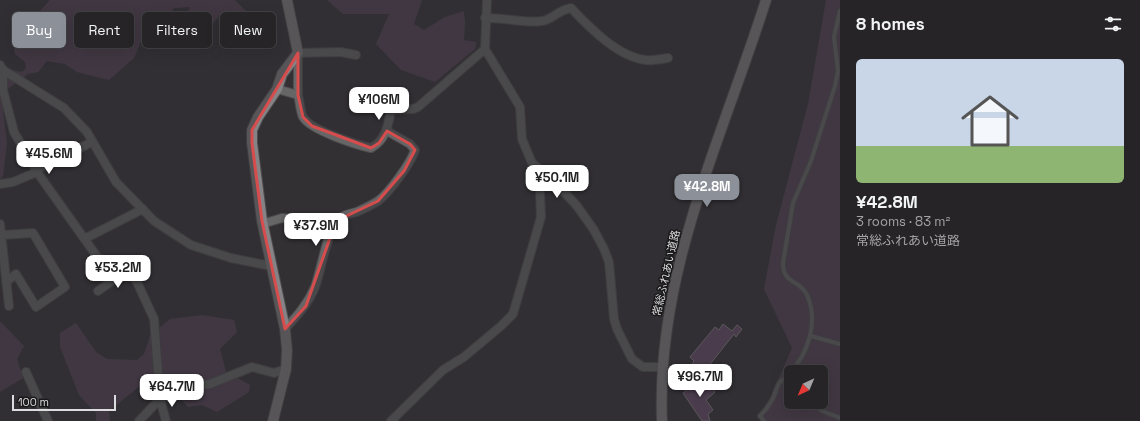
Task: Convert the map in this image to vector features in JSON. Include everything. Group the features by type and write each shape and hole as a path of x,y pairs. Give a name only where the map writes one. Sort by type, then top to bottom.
{"street":[{"path":"287,0 298,53 298,95 303,117 312,126 361,146 371,148 379,144 386,131 391,110 413,109 418,107 485,49"},
{"path":"487,0 485,18 485,49 520,107 522,139 532,163 553,180 577,206 594,230 604,249 609,262 614,319 617,329 632,360 643,367 662,367"},
{"name":"常総ふれあい道路","path":"662,421 662,367 666,326 681,251 766,0"},
{"path":"485,18 513,19 525,22 544,21 562,9 571,8 583,21 623,54 647,60 668,58"},
{"path":"298,53 340,52 356,55"},
{"path":"273,421 286,369 286,329 262,224 252,144 252,130 258,117 277,89 282,74 298,53"},
{"path":"2,67 64,108 87,132 116,182 154,221 191,245 231,258 271,266"},
{"path":"2,67 3,90 14,132 37,171 86,238 98,258 119,265 136,280 154,319 160,399 166,421"},
{"path":"277,89 298,95"},
{"path":"286,329 306,306 315,287 326,247 336,221 342,216 355,213 378,201 404,171 413,157 414,150 410,144 386,131"},
{"path":"0,184 13,182 92,142"},
{"path":"391,421 443,370 464,357 513,314 541,217 539,169"},
{"path":"86,238 143,209"},
{"path":"262,224 282,218 336,221"},
{"path":"0,224 9,306"},
{"path":"2,235 33,234 66,287 36,307 16,274 6,282"},
{"path":"98,291 126,271"},
{"path":"139,421 160,399 196,386 210,384 252,367 274,373 286,369"},
{"path":"26,372 48,421"}],"lane":[{"path":"796,365 811,336 811,311 807,295 801,287 783,273 783,263 794,203 811,161 835,86 838,71 834,37 840,11"},
{"path":"811,336 840,344"},
{"path":"755,421 771,402 780,382 784,379"},
{"path":"819,409 822,412 840,418"},
{"path":"760,416 764,421"}],"highlighted area":[{"path":"298,53 298,95 303,117 312,126 371,148 379,143 387,131 410,144 415,150 404,171 378,201 336,221 306,306 285,329 262,221 252,143 252,130"}],"shaded area":[{"path":"50,0 235,0 247,12 220,12 220,16 212,25 212,12 188,12 190,7 174,8 171,12 142,12 142,39 134,58 109,80 77,72 65,64 47,61 38,72 28,74 1,94 7,143 3,176 0,179 0,68 22,72 26,68 25,62 15,54 14,48 66,48 66,12 39,12"},
{"path":"327,0 422,0 414,24 424,30 445,17 464,11 464,40 476,42 475,49 435,82 401,70 376,44 389,14 343,14"},
{"path":"826,0 840,0 840,421 760,421 784,366 784,409 828,409 828,365 785,365 792,348 764,289 776,225 808,104"},
{"path":"202,315 234,320 237,332 220,349 226,372 250,385 249,392 217,412 202,405 188,407 166,381 146,381 109,411 110,421 96,421 96,413 79,395 60,347 60,333 76,323 96,352 107,359 137,360 144,354 150,336 170,319"},
{"path":"0,321 24,346 17,359 23,378 0,392"}],"building":[{"path":"723,324 732,331 737,325 742,329 736,337 734,334 703,373 692,364 694,361 690,357 715,327 719,330"},
{"path":"704,377 715,392 706,400 713,410 708,414 710,421 702,421 683,393"}]}
